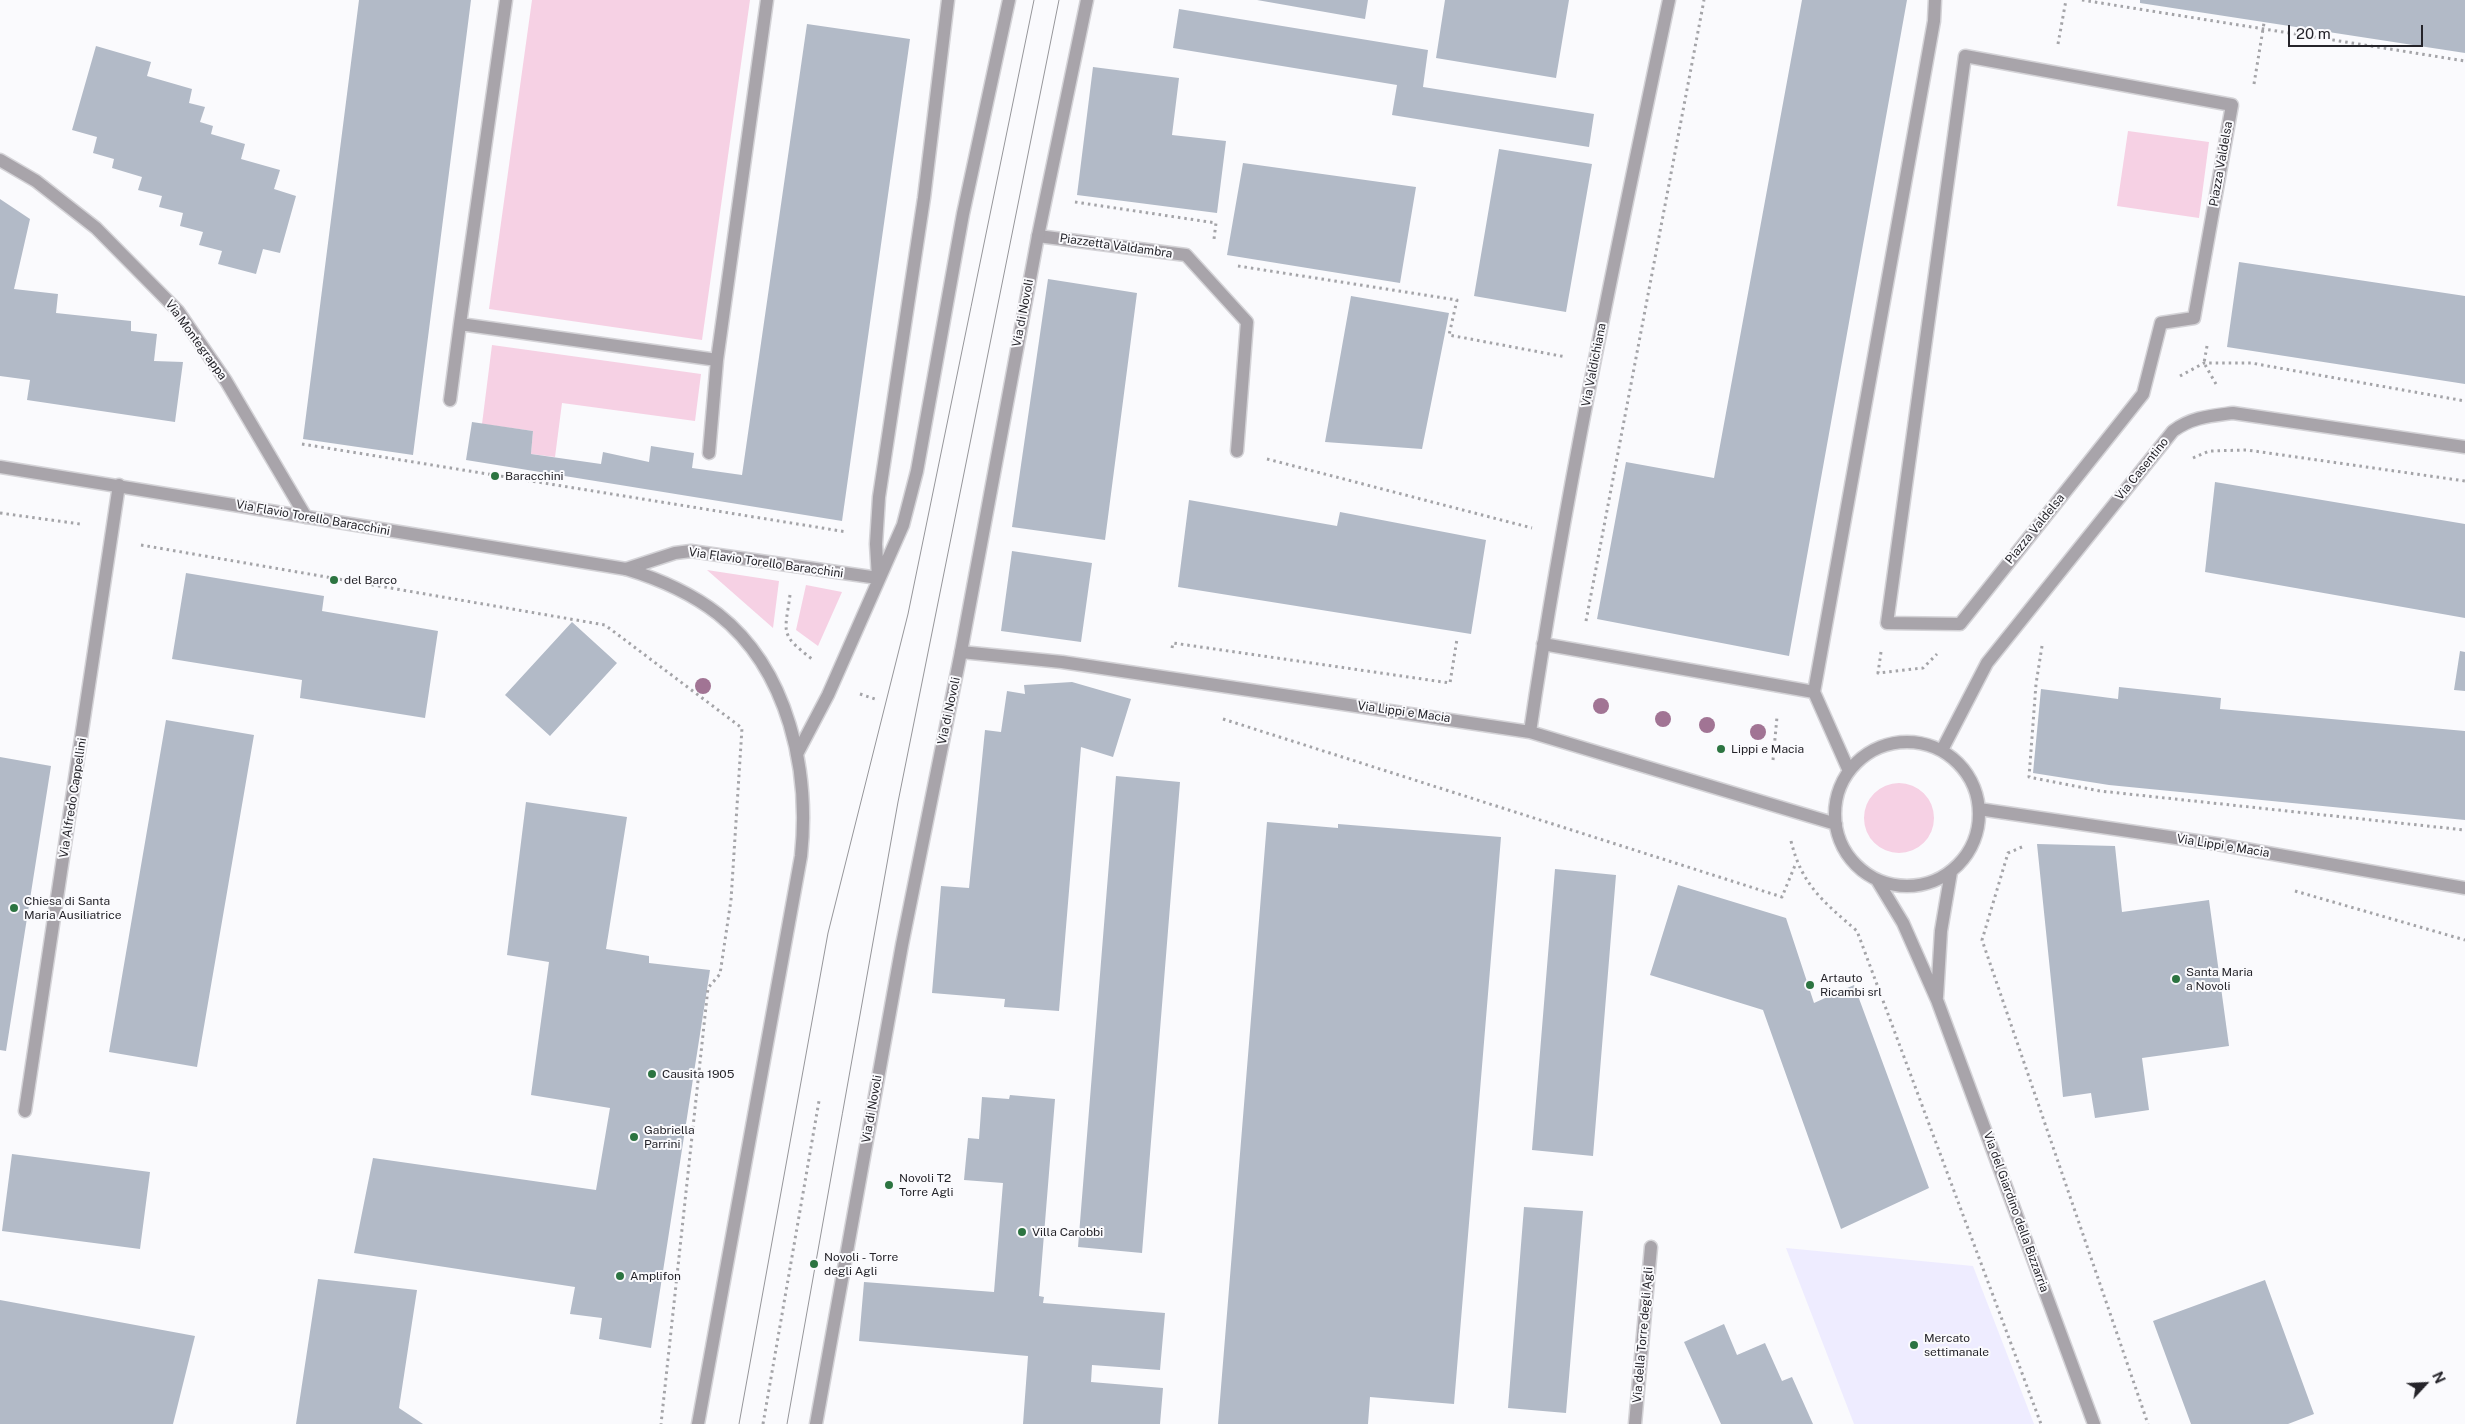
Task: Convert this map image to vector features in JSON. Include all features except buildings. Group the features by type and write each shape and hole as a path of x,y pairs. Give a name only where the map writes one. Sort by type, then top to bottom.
{"street":[{"path":"450,400 506,0"},
{"path":"708,452 717,360 767,0"},
{"path":"878,578 876,544 879,497 924,198 948,0"},
{"path":"698,1424 801,856 804,829 803,794 797,754 828,695 903,525 917,471 963,214 1009,0"},
{"name":"Via di Novoli","path":"816,1424 902,945 961,652 1038,236 1087,0"},
{"name":"Via Valdichiana","path":"1530,732 1543,644 1594,362 1669,0"},
{"path":"1849,771 1814,692 1934,21 1935,0"},
{"name":"Piazza Valdelsa","path":"1965,56 2232,106 2194,318 2161,323 2143,394 1960,624 1888,623 1965,56"},
{"name":"Via Montegrappa","path":"0,160 36,181 96,228 178,311 226,381 306,517"},
{"name":"Piazzetta Valdambra","path":"1038,236 1186,255 1247,322 1237,451"},
{"path":"460,324 717,360"},
{"name":"Via Casentino","path":"1942,750 1987,663 2173,431 2185,422 2202,416 2233,414 2465,447"},
{"name":"Via Flavio Torello Baracchini","path":"0,467 626,569 653,577 689,594 720,615 737,632 766,669 776,688 788,719 797,754"},
{"name":"Via Alfredo Cappellini","path":"25,1110 119,485"},
{"name":"Via Flavio Torello Baracchini","path":"626,569 675,552 691,551 878,578"},
{"path":"1543,644 1814,692"},
{"name":"Via Lippi e Macia","path":"961,652 1062,662 1530,732 1836,824"},
{"path":"1907,741 1927,744 1942,750 1958,762 1968,775 1979,809 1977,830 1972,846 1951,872 1929,883 1908,886 1889,885 1866,876 1849,860 1839,838 1836,824 1837,796 1849,771 1876,748 1891,744 1907,741"},
{"name":"Via Lippi e Macia","path":"1979,809 2217,844 2465,888"},
{"name":"Via del Giardino della Bizzarria","path":"1937,1000 1941,931 1951,872"},
{"name":"Via del Giardino della Bizzarria","path":"1877,880 1904,923 1937,1000 2094,1424"},
{"name":"Via della Torre degli Agli","path":"1635,1424 1650,1247"}],"path":[{"path":"1585,626 1704,0"},
{"path":"2058,46 2066,0"},
{"path":"2082,0 2465,61"},
{"path":"2125,6 2126,0"},
{"path":"1338,282 1457,300 1449,335 1594,362"},
{"path":"302,444 855,533"},
{"path":"2189,460 2209,451 2247,450 2465,481"},
{"path":"1237,451 1563,536"},
{"path":"0,513 80,524 91,538 605,624 742,728 731,900 720,974 708,988 661,1424"},
{"path":"791,590 785,633 791,643 816,662"},
{"path":"1450,683 1457,639"},
{"path":"2047,640 2041,647 2028,777 2100,791 2465,830"},
{"path":"1878,673 1923,668 1940,651"},
{"path":"858,692 862,696 878,700"},
{"path":"1773,760 1777,715"},
{"path":"1222,719 1782,897 1796,863"},
{"path":"1790,839 1796,863 1818,897 1858,931 2041,1424"},
{"path":"2023,846 2008,854 1982,940 2148,1424"},
{"path":"2290,890 2465,940"},
{"path":"763,1424 819,1101"}],"shaded area":[{"path":"532,0 750,0 702,340 489,309"},
{"path":"2128,131 2209,142 2199,218 2117,206"},
{"path":"492,345 701,374 695,421 562,403 555,457 531,454 533,431 482,424"},
{"path":"707,570 779,581 773,628"},
{"path":"806,585 842,592 818,646 796,630"},
{"path":"1899,783 1912,786 1924,793 1931,805 1934,818 1931,831 1924,843 1912,850 1899,853 1886,850 1874,843 1867,831 1864,818 1867,805 1874,793 1886,786"},
{"name":"Mercato settimanale","path":"1786,1248 1973,1266 2034,1424 1854,1424"}],"tram line":[{"path":"739,1424 828,933 908,614 1034,0"},
{"path":"787,1424 898,802 1059,0"}],"place":[{"name":"Baracchini","path":"495,476"},
{"name":"del Barco","path":"334,580"},
{"name":"Lippi e Macia","path":"1721,749"},
{"name":"Chiesa di Santa Maria Ausiliatrice","path":"14,908"},
{"name":"Santa Maria a Novoli","path":"2176,979"},
{"name":"Artauto Ricambi srl","path":"1810,985"},
{"name":"Causita 1905","path":"652,1074"},
{"name":"Gabriella Parrini","path":"634,1137"},
{"name":"Novoli T2 Torre Agli","path":"889,1185"},
{"name":"Villa Carobbi","path":"1022,1232"},
{"name":"Novoli - Torre degli Agli","path":"814,1264"},
{"name":"Amplifon","path":"620,1276"},
{"name":"Mercato settimanale","path":"1914,1345"}]}
